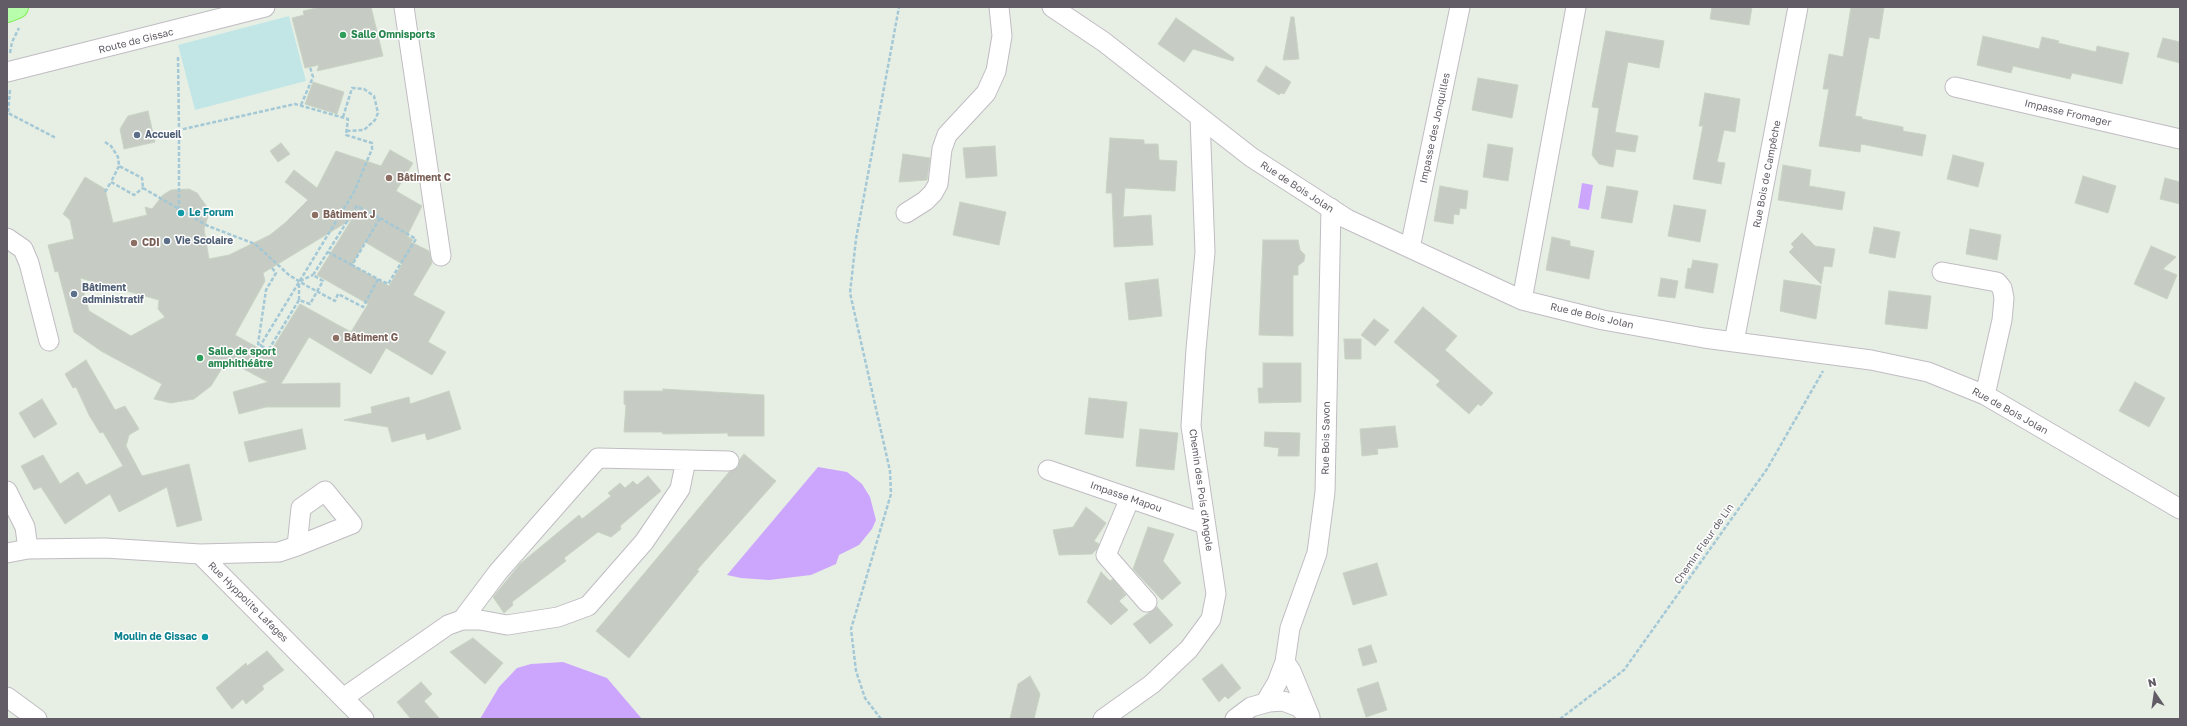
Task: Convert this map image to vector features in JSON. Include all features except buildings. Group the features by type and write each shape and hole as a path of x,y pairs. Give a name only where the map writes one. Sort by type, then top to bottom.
{"street":[{"name":"Route de Gissac","path":"10,70 265,7"},
{"path":"404,7 441,256"},
{"path":"906,212 926,201 933,194 938,184 942,149 947,135 986,93 996,71 1002,36 999,7"},
{"name":"Rue de Bois Jolan","path":"1052,7 1104,42 1251,157 1348,219 1522,300 1604,320 1734,342 1871,360 1928,372 1985,395 2180,509"},
{"name":"Impasse des Jonquilles","path":"1410,248 1460,7"},
{"path":"1522,300 1576,7"},
{"name":"Rue Bois de Campêche","path":"1734,342 1798,7"},
{"name":"Impasse Fromager","path":"1956,87 2180,139"},
{"name":"Chemin des Pois d'Angole","path":"1103,719 1158,679 1190,649 1211,619 1216,594 1191,426 1205,252 1200,116"},
{"name":"Rue Bois Savon","path":"1265,703 1277,683 1285,662 1290,628 1317,553 1325,492 1331,208"},
{"path":"7,238 23,249 29,263 49,341"},
{"path":"1942,272 1997,282 2002,288 2004,298 2002,320 1985,395"},
{"path":"462,620 498,572 598,458 729,461"},
{"path":"343,698 448,625 462,620 480,620 507,625 558,617 588,606 644,542 680,489 686,460"},
{"name":"Impasse Mapou","path":"1048,470 1205,524"},
{"path":"7,491 25,527 28,549"},
{"path":"1130,498 1106,555 1147,602"},
{"path":"200,554 278,552 297,546"},
{"name":"Rue Hyppolite Lafages","path":"7,553 28,549 105,548 200,554 364,719"},
{"path":"1285,662 1291,671 1311,719"},
{"path":"7,697 37,719"},
{"path":"1235,719 1251,707 1265,703 1282,701 1299,707 1311,719"}],"path":[{"path":"881,719 865,698 856,671 851,629 891,494 890,471 850,293 856,239 899,7"},
{"path":"15,14 8,113 56,138"},
{"path":"178,57 179,210"},
{"path":"301,105 313,77 310,67"},
{"path":"343,117 352,88 364,89 374,96 378,112 375,120 364,130 347,131"},
{"path":"179,130 288,105 301,105 348,119 346,135 372,143 372,149 354,192 260,346"},
{"path":"105,142 111,146 118,157 119,166 105,192"},
{"path":"119,166 142,178 143,188"},
{"path":"111,182 134,195 143,188"},
{"path":"143,188 208,226 255,244 289,275 335,301 338,294 363,307 378,279"},
{"path":"300,281 314,275 328,252 357,206 416,239 388,284 328,252"},
{"path":"352,265 380,218"},
{"path":"272,268 276,273 266,290 258,344 265,348 263,352 266,354 299,300 300,281"},
{"path":"299,300 310,304 323,281 314,275"},
{"name":"Chemin Fleur de Lin","path":"1560,719 1624,670 1767,469 1832,355"}],"shaded area":[{"path":"289,16 306,81 195,110 178,45"},
{"path":"1582,183 1593,185 1589,210 1578,208"},
{"path":"818,467 847,472 862,484 870,497 876,520 872,529 859,545 839,555 836,564 811,575 769,580 741,578 727,575"},
{"path":"563,662 607,678 642,719 480,719 499,687 517,668 531,664"}],"place":[{"name":"Salle Omnisports","path":"343,35"},
{"name":"Accueil","path":"137,135"},
{"name":"Bâtiment C","path":"389,178"},
{"name":"Le Forum","path":"181,213"},
{"name":"Bâtiment J","path":"315,215"},
{"name":"Vie Scolaire","path":"167,241"},
{"name":"CDI","path":"134,243"},
{"name":"Bâtiment administratif","path":"74,294"},
{"name":"Bâtiment G","path":"336,338"},
{"name":"Salle de sport amphithéâtre","path":"200,358"},
{"name":"Moulin de Gissac","path":"205,637"}]}
